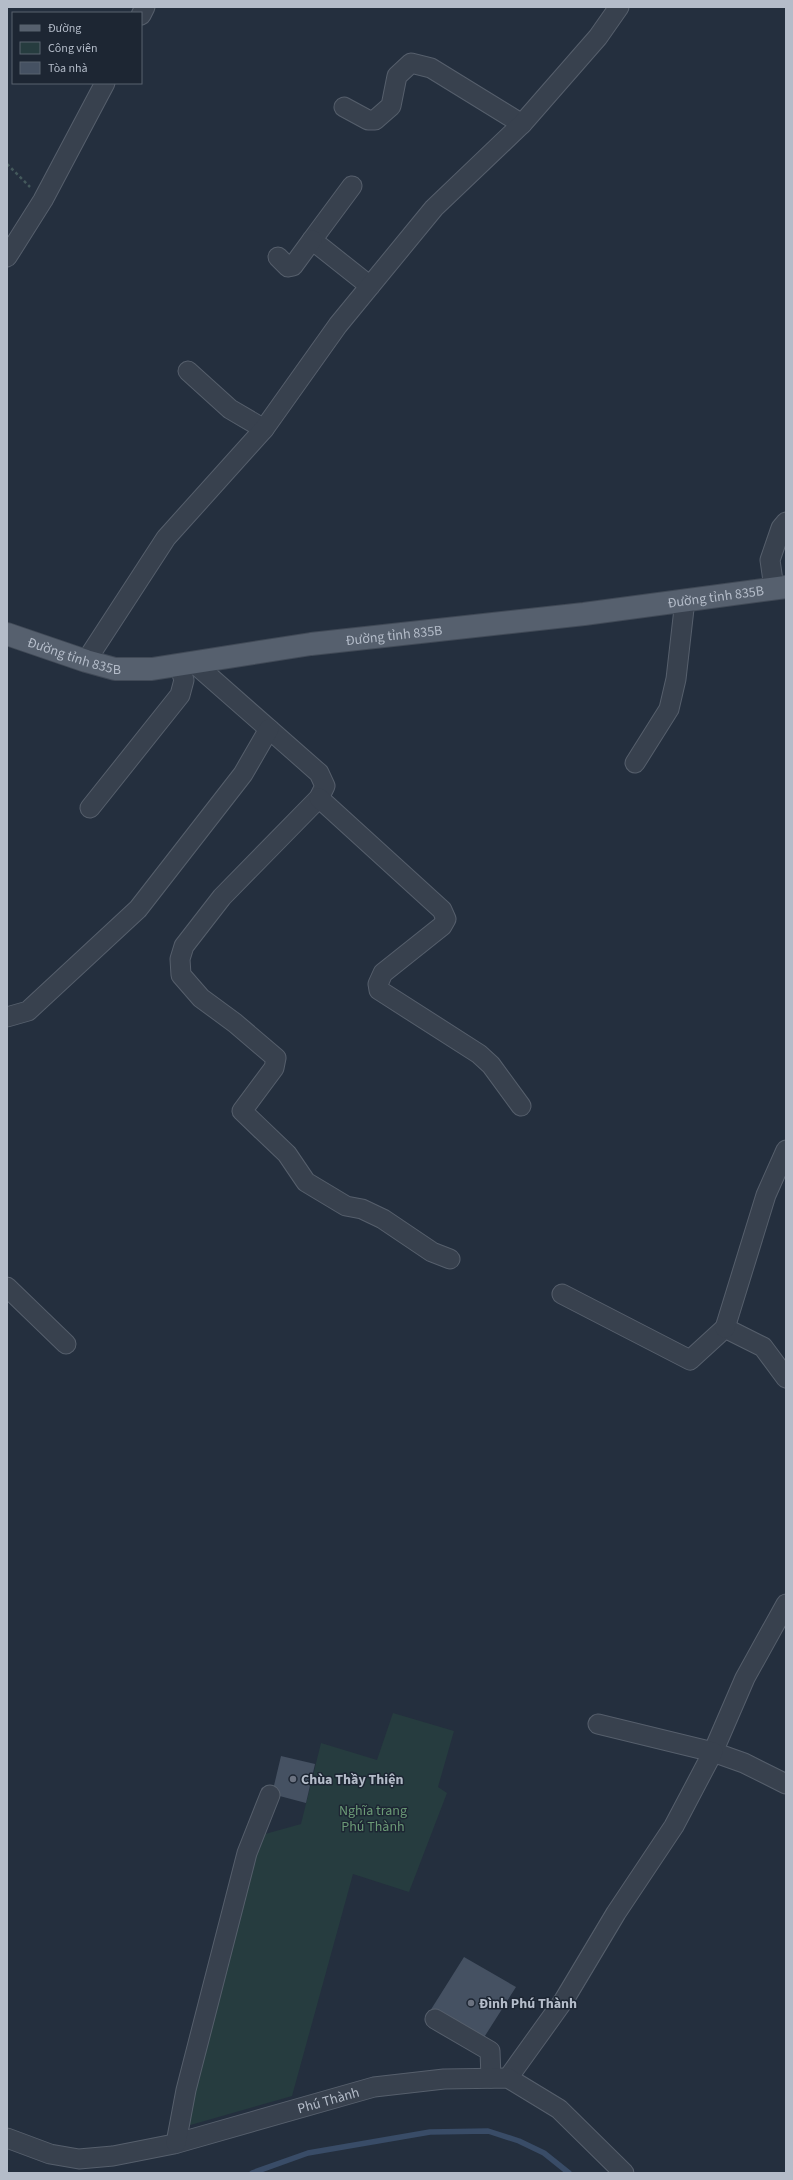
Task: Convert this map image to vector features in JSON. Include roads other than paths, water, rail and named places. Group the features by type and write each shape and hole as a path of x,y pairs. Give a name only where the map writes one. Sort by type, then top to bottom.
{"main road":[{"name":"Đường tỉnh 835B","path":"7,634 86,661 115,669 152,669 311,644 584,614 780,588"}],"street":[{"path":"86,661 166,538 264,429 338,325 434,208 522,124 598,37 619,7"},
{"path":"344,107 368,120 375,120 391,106 397,76 411,64 431,68 522,124"},
{"path":"7,257 43,200 104,84"},
{"path":"278,257 288,267 293,266 352,186"},
{"path":"312,240 370,286"},
{"path":"188,371 230,409 264,429"},
{"path":"780,588 770,560 781,528 786,522"},
{"path":"635,763 669,709 676,679 686,600"},
{"path":"186,664 269,730 319,773 325,786 319,798 222,897 184,946 180,959 181,975 201,998 235,1023 276,1058 274,1068 242,1111 287,1154 306,1182 346,1206 362,1209 383,1219 432,1252 450,1259"},
{"path":"90,808 180,695 186,664"},
{"path":"7,1017 28,1011 138,909 243,774 269,730"},
{"path":"319,798 442,910 446,919 442,926 383,973 378,984 379,990 479,1054 491,1065 521,1106"},
{"path":"562,1294 690,1360 725,1328 766,1195 786,1150"},
{"path":"7,1287 66,1344"},
{"path":"725,1328 763,1347 786,1378"},
{"path":"500,2078 564,2000 616,1913 674,1826 713,1752 745,1678 786,1604"},
{"path":"598,1724 713,1752 744,1763 786,1784"},
{"path":"176,2143 186,2090 247,1853 270,1795"},
{"path":"435,2019 490,2051 500,2078 559,2109 624,2173"},
{"name":"Phú Thành","path":"7,2138 50,2154 79,2159 113,2156 176,2143 374,2087 444,2079 500,2078"}],"waterway":[{"path":"252,2173 308,2153 430,2132 488,2131 519,2141 544,2153 569,2173"}],"place":[{"name":"Chùa Thầy Thiện","path":"293,1779"},
{"name":"Đình Phú Thành","path":"471,2003"}],"park label":[{"name":"Nghĩa trang Phú Thành","path":"373,1818"}]}
